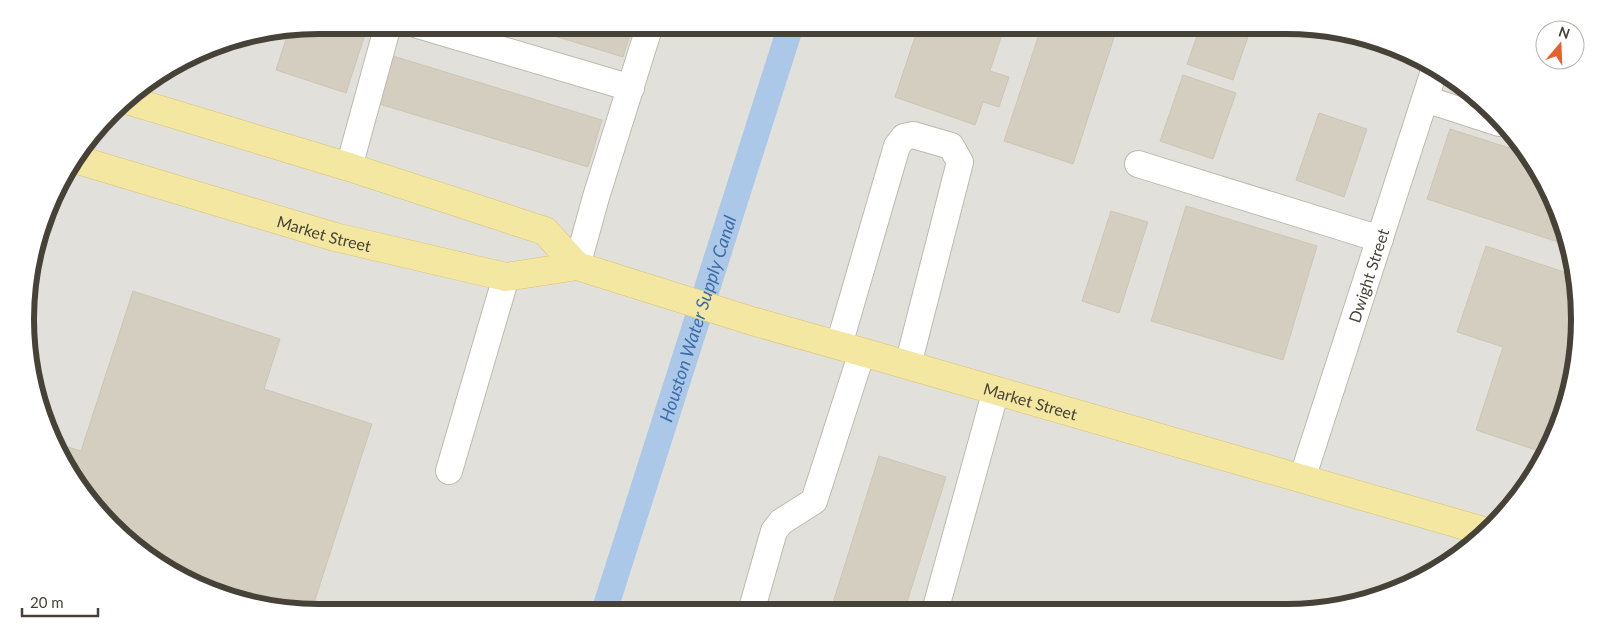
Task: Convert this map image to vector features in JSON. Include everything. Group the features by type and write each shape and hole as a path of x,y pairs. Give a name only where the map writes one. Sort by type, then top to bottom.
{"main road":[{"path":"134,102 349,167 545,231 577,266"},
{"name":"Market Street","path":"82,161 335,237 506,277 577,266 752,321 1478,529"}],"street":[{"path":"349,167 386,34"},
{"path":"448,34 631,88"},
{"path":"577,266 596,197 647,34"},
{"name":"Dwight Street","path":"1302,480 1433,75"},
{"path":"1425,99 1490,119"},
{"path":"753,604 774,531 781,522 814,501 897,146 904,137 913,135 950,146 960,162 908,365"},
{"path":"1138,164 1380,239"},
{"path":"449,471 506,277"},
{"path":"937,604 996,390"}],"shaded area":[{"path":"300,34 1305,34 1323,36 1360,43 1412,63 1460,93 1488,117 1512,145 1533,176 1550,210 1562,245 1571,300 1569,356 1562,393 1556,411 1550,428 1533,462 1512,493 1488,521 1460,545 1412,575 1360,595 1305,604 300,604 282,602 193,575 145,545 117,521 93,493 72,462 55,428 43,393 34,338 34,300 43,245 63,193 93,145 117,117 161,82 176,72 210,55 245,43"}],"building":[{"path":"365,34 346,93 276,70 287,35"},
{"path":"548,34 630,34 623,57"},
{"path":"916,34 1002,34 990,71 1009,77 999,107 983,102 975,125 895,97"},
{"path":"1039,34 1115,34 1073,164 1004,141"},
{"path":"1198,34 1249,34 1233,80 1187,64"},
{"path":"393,56 602,120 588,167 379,104"},
{"path":"1183,75 1236,93 1213,159 1160,141"},
{"path":"1319,113 1367,129 1344,197 1296,180"},
{"path":"1450,129 1515,150 1542,193 1561,243 1427,199"},
{"path":"1186,206 1317,246 1283,360 1151,321"},
{"path":"1111,211 1148,222 1119,313 1082,301"},
{"path":"1486,246 1568,273 1571,300 1571,338 1566,375 1550,428 1539,451 1476,430 1503,347 1457,332"},
{"path":"133,291 280,339 264,389 372,424 314,604 282,602 245,595 210,583 176,566 145,545 117,521 93,493 63,446 81,451"},
{"path":"879,456 946,477 906,604 833,604"}],"waterway":[{"name":"Houston Water Supply Canal","path":"607,604 788,34"}]}
